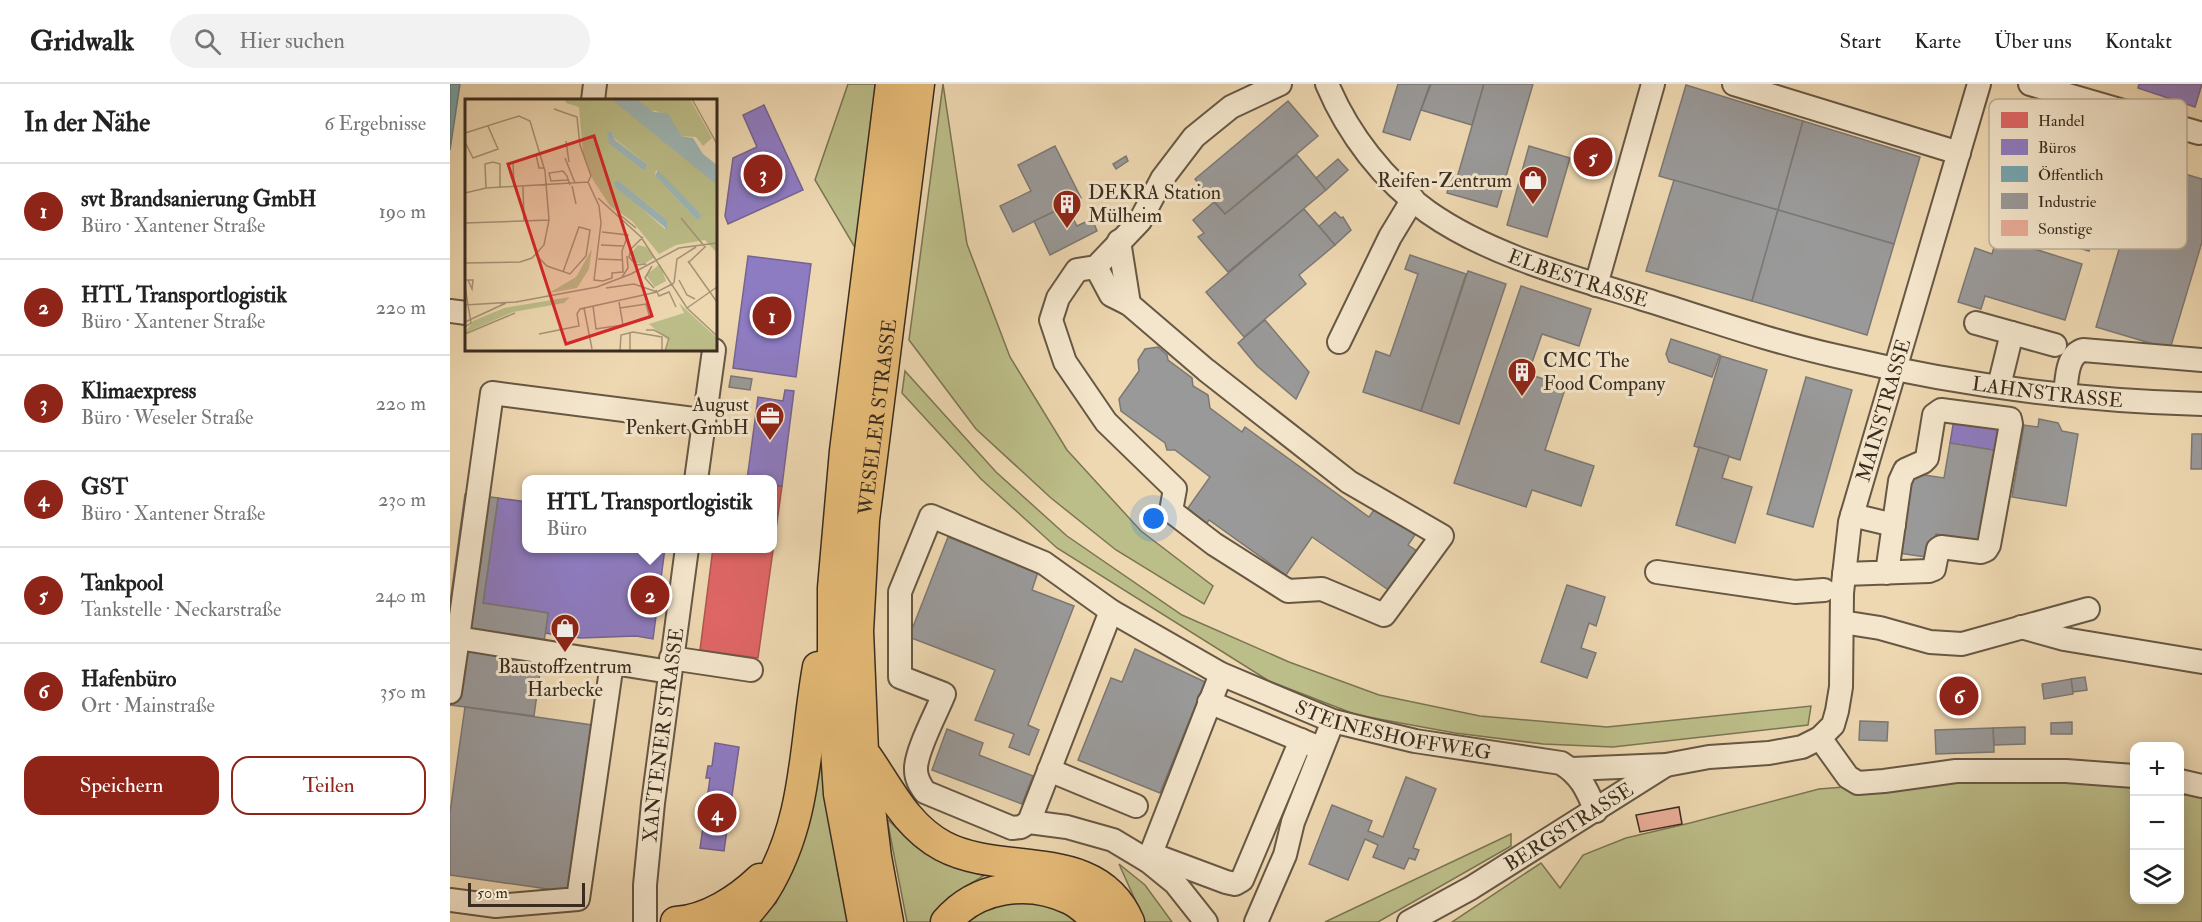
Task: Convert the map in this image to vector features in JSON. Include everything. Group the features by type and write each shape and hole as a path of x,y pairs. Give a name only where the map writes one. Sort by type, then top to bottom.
{"main road":[{"name":"WESELER STRASSE","path":"833,588 845,451 891,84"},
{"name":"WESELER STRASSE","path":"888,922 876,857 863,752 858,631 864,520 919,84"},
{"path":"739,922 765,891 795,826 817,671 833,588"},
{"path":"833,588 833,704 839,794 863,922"},
{"path":"863,752 910,821 942,846 981,859 1055,868 1084,876 1107,892 1119,904 1129,922"},
{"path":"675,922 710,913 744,894 783,856"},
{"path":"946,922 953,914 985,894 1020,888 1038,889 1071,899 1099,922"}],"street":[{"path":"593,99 595,84"},
{"path":"1096,267 1111,295 1129,304 1206,370 1349,482 1442,536 1384,615 1322,589 1288,591 1214,544 1171,511 1175,489 1106,422 1065,362 1051,320 1058,298 1077,270 1096,267 1140,221 1162,179 1194,137 1231,107 1280,84"},
{"name":"ELBESTRASSE","path":"1327,84 1358,142 1386,175 1427,211 1469,237 1596,285 1777,341 1894,370"},
{"path":"1596,285 1653,84"},
{"path":"1734,84 1959,153"},
{"name":"MAINSTRASSE","path":"1820,738 1833,725 1841,687 1844,574 1852,515 1979,84"},
{"path":"2030,84 2082,99"},
{"path":"2187,130 2199,133"},
{"path":"1339,342 1390,237 1413,199"},
{"path":"1119,241 1129,304"},
{"path":"450,311 465,313"},
{"path":"1976,323 2055,345"},
{"path":"1844,574 1929,571 1934,569 1938,549 1941,547 1981,552 1986,550 2011,424 2008,387 2012,333"},
{"path":"697,475 714,351"},
{"path":"2065,394 2070,361 2078,351 2202,360"},
{"name":"LAHNSTRASSE","path":"1894,370 2065,394 2202,404"},
{"path":"450,692 492,393 694,419 703,429"},
{"path":"1887,573 1900,481 1905,470 1927,458 1934,415 1941,410 2010,419"},
{"path":"1852,515 1894,525"},
{"name":"STEINESHOFFWEG","path":"1029,822 1012,828 925,792 919,783 916,770 918,758 944,694 900,677 900,592 931,516 1044,563 1111,610 1221,674 1333,721 1414,741 1561,763 1572,769 1666,765 1709,757 1791,749 1802,747 1820,738"},
{"name":"XANTENER STRASSE","path":"645,922 645,885 670,665 686,553"},
{"path":"1657,572 1795,592 1824,591"},
{"path":"1842,622 1881,628 1930,642 1962,644 2088,609"},
{"path":"1111,610 1029,822 1067,827 1113,840 1149,857 1235,884 1242,880 1301,740"},
{"path":"2021,627 2064,639 2202,662"},
{"path":"458,638 612,663 751,670"},
{"path":"450,900 496,906 578,899 612,663"},
{"path":"1149,857 1221,674"},
{"path":"1209,702 1322,749"},
{"path":"1256,922 1285,855 1293,822 1333,721"},
{"path":"1820,738 1848,777 1858,783 1956,771 2066,771 2130,776"},
{"name":"BERGSTRASSE","path":"1409,922 1471,888 1666,765"},
{"path":"1572,769 1584,782 1596,811"},
{"path":"1049,770 1136,806"},
{"path":"2184,782 2202,786"},
{"path":"1149,857 1175,883 1206,922"},
{"name":"BERGSTRASSE","path":"1434,922 1471,888"}],"green space":[{"path":"848,84 878,84 857,251 815,180"},
{"path":"943,84 967,244 1010,357 1067,450 1141,531 1213,586 1204,604 1116,550 1051,498 976,429 909,340"},
{"path":"905,371 996,472 1067,536 1182,615 1289,662 1379,695 1480,716 1607,727 1811,706 1808,725 1613,747 1543,744 1455,733 1357,715 1269,681 1057,548 981,479 902,393"},
{"path":"819,743 838,874 849,922 755,922 776,903 803,835"},
{"path":"2083,778 2130,786 2130,904 2184,904 2184,795 2202,797 2202,922 1452,922 1541,863 1560,888 1583,855 1626,838 1819,789 1944,779"},
{"path":"887,819 918,848 953,865 988,873 949,897 930,922 907,922"},
{"path":"1511,834 1511,846 1378,922 1325,922"},
{"path":"1119,864 1145,885 1172,922 1145,922"},
{"path":"1014,901 1048,905 1064,911 1080,922 963,922 972,912"}],"building: Handel":[{"path":"777,485 782,486 777,522"},
{"path":"712,553 773,553 758,658 700,650"}],"building: Büros":[{"path":"2139,84 2202,84 2195,107 2187,104 2187,99 2171,99 2138,88"},
{"path":"764,105 803,190 728,224 725,216 733,158 757,147 743,115"},
{"path":"748,256 811,264 796,377 733,368"},
{"name":"August Penkert GmbH","path":"785,390 794,391 782,486 777,485 777,475 748,475 758,397 783,401"},
{"path":"1954,419 2003,427 1999,451 1950,443"},
{"path":"498,498 522,501 522,553 664,553 653,639 636,636 581,638 545,633 548,613 483,603"},
{"path":"715,743 739,747 724,851 700,848 710,778 706,778 708,766 712,766"}],"building: Öffentlich":[{"path":"450,84 460,84 450,150"}],"building: Industrie":[{"path":"1398,84 1430,84 1410,140 1383,132"},
{"path":"1431,84 1484,84 1472,125 1421,110"},
{"path":"1484,84 1533,84 1497,207 1447,193 1451,177 1457,178"},
{"path":"1686,85 1803,121 1778,210 1659,176"},
{"path":"1288,101 1318,136 1225,214 1195,179"},
{"path":"1803,121 1920,157 1894,244 1778,210"},
{"path":"1055,146 1081,198 1013,232 1000,206 1031,191 1018,165"},
{"path":"1529,146 1570,158 1547,237 1507,225"},
{"path":"1297,155 1326,190 1228,272 1198,237 1204,233 1193,220 1214,202 1225,214"},
{"path":"1126,156 1128,161 1116,169 1113,164"},
{"path":"1338,159 1348,170 1326,190 1316,178"},
{"path":"2187,175 2202,179 2202,242 2170,349 2096,327 2119,249 2187,249"},
{"path":"1674,180 1778,210 1752,301 1646,271"},
{"name":"DEKRA Station Mülheim","path":"1066,206 1077,226 1092,219 1097,231 1050,255 1034,221"},
{"path":"1304,209 1335,245 1299,275 1306,284 1244,337 1206,292"},
{"path":"1778,210 1894,244 1867,335 1752,301"},
{"path":"1335,212 1341,218 1343,217 1351,230 1335,245 1319,226"},
{"path":"1975,248 1992,254 1993,249 2035,249 2082,264 2065,320 1985,296 1981,309 1958,302"},
{"path":"1410,255 1466,274 1421,411 1363,392 1376,351 1390,356 1418,274 1405,269"},
{"path":"1468,271 1506,284 1459,424 1421,411"},
{"name":"CMC The Food Company","path":"1521,286 1591,309 1579,346 1542,334 1528,374 1566,386 1545,450 1594,466 1581,506 1532,490 1526,507 1454,483"},
{"path":"1265,320 1309,372 1296,399 1257,366 1238,343"},
{"path":"1671,339 1720,355 1712,377 1669,362 1666,354"},
{"path":"1158,347 1167,355 1168,360 1192,378 1193,386 1208,395 1210,408 1242,432 1245,427 1369,517 1376,507 1415,535 1408,545 1417,551 1390,591 1312,537 1286,575 1209,520 1203,528 1183,515 1210,477 1175,450 1167,450 1165,443 1121,411 1119,399 1139,371 1138,360 1145,349"},
{"path":"1721,356 1767,370 1740,460 1694,446"},
{"path":"731,376 752,379 750,390 729,387"},
{"path":"1806,377 1852,390 1813,527 1767,514"},
{"path":"2039,419 2058,423 2062,431 2078,434 2066,506 2012,497 2024,425 2038,427"},
{"path":"2192,434 2202,434 2202,469 2191,469"},
{"path":"1950,443 1999,451 1984,542 1936,534 1932,558 1899,553 1912,473 1944,478"},
{"path":"1699,447 1729,456 1722,478 1752,487 1735,543 1676,525"},
{"path":"465,494 498,498 483,603 548,613 534,716 450,705 450,603"},
{"path":"948,537 1038,572 1032,590 1074,606 1028,725 1039,730 1029,755 1009,747 1014,734 975,720 995,670 909,637"},
{"path":"1567,585 1605,597 1596,626 1589,623 1581,648 1596,653 1587,678 1541,662"},
{"path":"1135,649 1205,682 1160,793 1078,760 1111,678 1122,682"},
{"path":"2085,677 2087,690 2073,692 2071,679"},
{"path":"2071,679 2073,694 2044,699 2042,684"},
{"path":"1973,683 1974,708 1946,709 1945,684"},
{"path":"465,707 592,725 568,892 450,875 450,812"},
{"path":"1860,721 1888,722 1887,741 1859,740"},
{"path":"2072,722 2072,734 2051,734 2051,723"},
{"path":"2025,727 2025,744 1994,745 1993,728"},
{"path":"1993,728 1994,752 1936,754 1935,730"},
{"path":"947,729 983,743 979,755 1033,776 1022,804 932,770"},
{"path":"1406,777 1436,789 1413,848 1419,850 1415,860 1409,858 1404,869 1373,857 1378,845 1365,839 1348,880 1309,864 1332,805 1372,821 1368,831 1383,837"}],"building: Sonstige":[{"path":"1679,807 1682,824 1640,832 1636,815"}],"place":[{"name":"Tankpool","path":"1593,157"},
{"name":"Klimaexpress","path":"763,174"},
{"name":"Reifen-Zentrum","path":"1533,206"},
{"name":"DEKRA Station Mülheim","path":"1067,230"},
{"name":"svt Brandsanierung GmbH","path":"772,316"},
{"name":"CMC The Food Company","path":"1522,398"},
{"name":"August Penkert GmbH","path":"770,442"},
{"name":"HTL Transportlogistik","path":"650,595"},
{"name":"Baustoffzentrum Harbecke","path":"565,654"},
{"name":"Hafenbüro","path":"1959,696"},
{"name":"GST","path":"717,813"}]}
